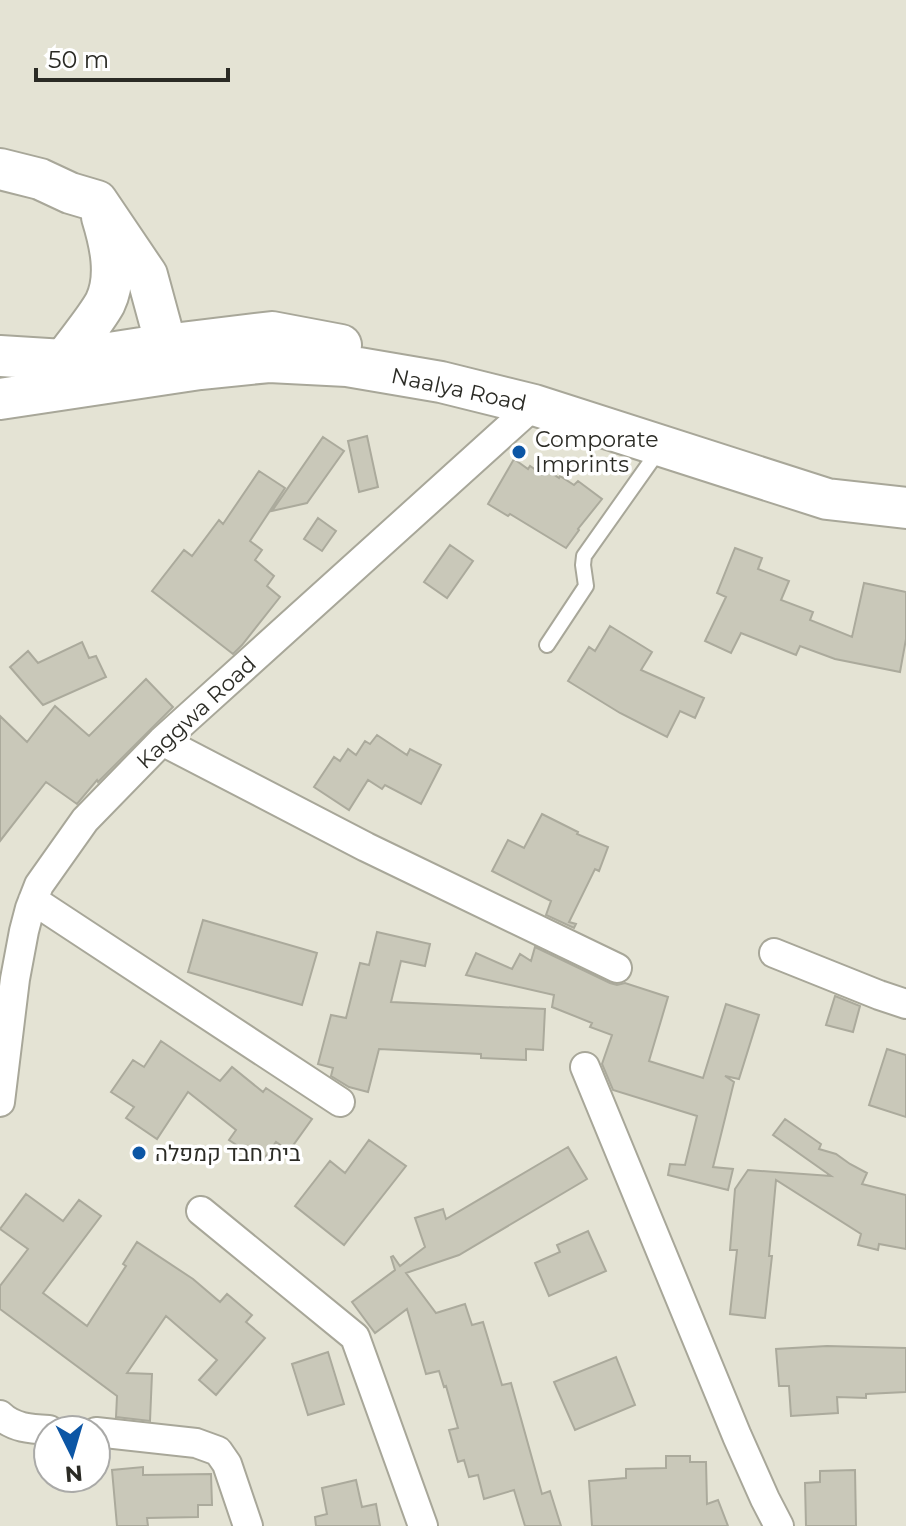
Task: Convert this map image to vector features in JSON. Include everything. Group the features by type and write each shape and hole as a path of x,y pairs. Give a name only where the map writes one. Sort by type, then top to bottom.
{"main road":[{"path":"0,169 40,179 97,201 147,275 167,360"},
{"path":"0,399 56,376 105,302 111,279 111,248 97,201"},
{"name":"Naalya Road","path":"56,376 167,360 272,332 338,344 441,382 534,405 827,499 906,508"},
{"path":"0,356 56,376"}],"street":[{"name":"Kaggwa Road","path":"0,1102 24,931 39,885 58,855 85,820 162,741 534,405"},
{"path":"162,741 366,847 617,968"},
{"path":"33,900 340,1102"},
{"path":"774,953 906,1004"},
{"path":"585,1067 737,1436 779,1526"},
{"path":"201,1211 355,1337 423,1526"},
{"path":"0,1415 7,1422 32,1429"},
{"path":"112,1434 196,1443 218,1451 227,1464 248,1526"}],"lane":[{"path":"547,645 586,586 584,556 661,446"}],"building":[{"path":"367,436 378,487 359,492 348,441"},
{"path":"323,437 344,451 307,503 272,511"},
{"path":"514,459 543,475 547,470 574,485 578,481 602,499 566,548 488,504"},
{"path":"259,471 285,488 250,541 262,550 255,560 274,576 267,586 280,597 233,654 152,591 184,550 192,556 219,520 223,524"},
{"path":"318,518 336,531 322,551 304,539"},
{"path":"450,545 473,561 447,598 424,582"},
{"path":"735,548 762,558 758,569 789,581 781,600 813,612 810,620 852,637 864,583 906,592 906,639 900,672 835,659 800,646 796,655 741,633 731,653 705,641 726,597 717,593"},
{"path":"610,626 652,652 641,670 704,698 695,718 680,711 667,737 568,681 589,647 595,651"},
{"path":"82,642 89,658 96,656 106,677 43,705 10,667 28,651 38,663"},
{"path":"146,679 173,707 97,780 77,804 46,782 0,841 0,716 27,742 55,706 89,736"},
{"path":"377,735 407,755 410,749 441,765 421,804 385,785 382,789 368,780 349,810 314,787 334,757 340,761 348,749 356,755 365,741 370,744"},
{"path":"542,814 608,847 599,871 595,869 569,922 576,924 574,928 546,915 551,901 492,871 508,840 524,848"},
{"path":"203,920 317,953 302,1005 188,972"},
{"path":"377,932 430,944 425,966 401,961 391,1002 545,1009 543,1050 526,1049 526,1060 481,1058 481,1054 379,1049 368,1092 349,1087 331,1076 333,1068 318,1064 331,1015 346,1018 360,963 369,965"},
{"path":"535,947 610,983 625,983 668,997 649,1061 703,1078 726,1004 759,1015 739,1079 725,1076 734,1082 713,1167 733,1169 728,1190 668,1175 670,1164 685,1165 697,1116 613,1090 602,1064 612,1035 590,1027 592,1023 552,1007 554,995 466,975 476,953 512,969 520,954 531,961"},
{"path":"835,996 860,1006 853,1032 826,1025"},
{"path":"161,1041 220,1081 232,1067 263,1092 266,1088 312,1119 289,1151 276,1142 262,1162 229,1140 236,1130 188,1092 157,1139 126,1118 134,1107 111,1092 133,1060 144,1067"},
{"path":"887,1049 906,1055 906,1117 869,1105"},
{"path":"785,1119 821,1144 819,1149 836,1154 867,1173 862,1184 906,1195 906,1249 879,1244 878,1250 858,1245 861,1234 776,1180 765,1318 730,1314 737,1250 730,1250 735,1189 748,1170 831,1176 773,1135"},
{"path":"369,1140 406,1166 344,1245 295,1206 330,1161 345,1173"},
{"path":"568,1147 587,1179 459,1255 406,1273 436,1313 465,1304 472,1325 483,1322 502,1385 511,1383 542,1494 550,1491 561,1526 525,1526 514,1490 484,1499 478,1475 469,1477 464,1460 458,1462 449,1430 458,1428 446,1386 439,1371 426,1374 407,1309 375,1333 352,1302 395,1270 391,1257 400,1266 425,1247 415,1218 443,1209 446,1219"},
{"path":"26,1194 63,1221 79,1200 101,1216 43,1293 87,1326 126,1266 123,1264 137,1242 193,1279 220,1302 227,1294 252,1315 246,1322 265,1338 216,1395 199,1380 217,1360 166,1316 127,1373 152,1374 150,1421 116,1417 117,1396 0,1309 0,1286 28,1249 0,1229"},
{"path":"588,1231 606,1271 549,1296 535,1263 560,1252 557,1245"},
{"path":"827,1346 906,1348 906,1392 866,1394 866,1398 837,1397 838,1413 791,1416 789,1386 779,1386 776,1349"},
{"path":"328,1352 344,1404 308,1415 292,1364"},
{"path":"616,1357 635,1405 575,1430 554,1382"},
{"path":"666,1456 690,1456 690,1462 706,1462 707,1504 718,1500 728,1526 592,1526 589,1481 626,1478 626,1469 666,1468"},
{"path":"143,1467 143,1475 211,1474 212,1505 198,1505 198,1517 147,1518 148,1526 117,1526 112,1470"},
{"path":"855,1470 856,1526 806,1526 805,1483 820,1482 820,1471"},
{"path":"356,1480 362,1507 376,1504 380,1526 316,1526 315,1517 327,1514 322,1488"}],"place":[{"name":"Comporate Imprints","path":"519,452"},
{"name":"בית חבד קמפלה","path":"139,1153"}]}
